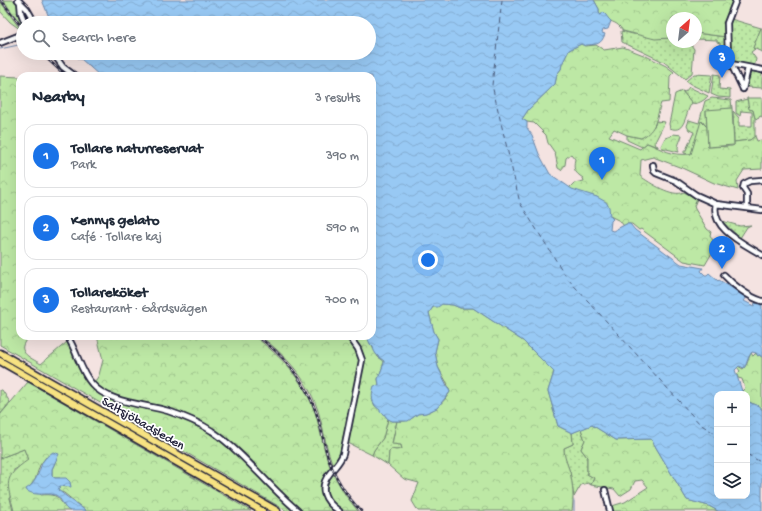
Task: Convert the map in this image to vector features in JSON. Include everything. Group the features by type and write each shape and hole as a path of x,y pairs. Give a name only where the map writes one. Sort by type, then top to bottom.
{"highway":[{"name":"Saltsjöbadsleden","path":"0,352 277,511"},
{"name":"Saltsjöbadsleden","path":"0,361 262,511"}],"street":[{"path":"736,0 728,20 728,55 743,89 748,68"},
{"path":"19,1 22,16"},
{"path":"19,1 30,16"},
{"path":"0,43 16,37"},
{"path":"58,60 63,67 70,72"},
{"path":"731,64 762,70"},
{"path":"653,165 656,173 668,177 696,195 716,204 762,210"},
{"path":"747,208 748,196 743,188 744,184 754,180 762,180"},
{"path":"716,204 715,215 721,226 739,241 762,255"},
{"path":"724,275 731,283 762,301"},
{"path":"338,511 324,496 324,488 328,475 340,462 343,454 362,360 358,348 352,340"},
{"path":"70,341 78,357 82,370 96,389 114,398 168,411 198,423 224,440 298,511"},
{"path":"605,490 610,511"}],"green space":[{"path":"3,0 15,0 18,3 21,16 16,16 16,18"},
{"path":"594,0 734,1 726,37 702,34 702,12 666,12 666,38 655,39 623,31 618,25 609,20 604,13 601,15 599,13 599,9"},
{"path":"0,1 16,23 16,26 10,22 0,11"},
{"path":"731,19 761,28 753,48 755,49 751,52 756,59 754,67 731,62 728,31"},
{"path":"762,28 762,52 753,48"},
{"path":"621,31 633,34 666,37 666,48 693,48 692,73 685,79 664,62 622,42"},
{"path":"702,34 726,37 727,53 715,49 715,46 720,47 720,43 717,42 717,40 702,39"},
{"path":"581,44 585,46 596,45 604,50 623,47 646,56 666,66 674,72 670,76 669,102 661,103 655,123 646,135 641,138 627,135 614,129 609,136 640,149 647,143 673,153 691,154 701,121 707,127 708,147 732,146 734,145 734,142 750,140 755,136 757,141 761,140 762,169 744,170 737,181 738,190 714,183 682,168 653,157 641,160 640,176 655,186 674,193 684,192 697,199 694,206 695,209 707,229 711,232 710,235 716,246 705,265 684,261 641,229 639,230 632,224 626,224 624,226 620,221 610,216 597,197 579,193 569,188 574,183 584,181 575,170 575,159 571,154 566,158 565,165 561,170 558,168 555,153 548,143 546,135 534,123 527,122 522,119 528,110 555,84 557,74 561,69 569,50"},
{"path":"751,70 762,71 762,88 747,87"},
{"path":"694,74 712,75 709,93 686,81"},
{"path":"714,74 720,75 719,89 730,90 730,98 718,97 711,94"},
{"path":"0,76 16,77 16,340 27,340 23,346 25,353 41,364 67,342 71,346 87,383 96,380 103,360 98,340 259,340 282,361 298,380 305,390 315,412 331,469 324,479 322,491 325,502 334,511 287,511 0,345"},
{"path":"689,87 708,96 701,102 692,103 682,91 685,92"},
{"path":"682,91 692,103 682,125 675,129 670,128 669,124 675,94"},
{"path":"712,98 731,100 732,108 706,111 707,127 702,121 691,154 684,153 684,150 686,150 694,132 689,130 687,126 689,120 699,123 705,101"},
{"path":"747,98 762,98 762,117 760,116 758,119 755,118 753,110 749,109"},
{"path":"747,99 749,108 753,110 755,118 755,136 750,140 734,142 733,111 739,118 739,126 752,126 752,112 741,111 740,116 736,113 736,102"},
{"path":"732,108 734,145 708,147 706,110"},
{"path":"656,121 665,122 654,144 658,147 647,143 642,147 627,140 627,135 641,138 655,125"},
{"path":"673,134 682,135 678,146 679,152 662,148 661,146 665,138"},
{"path":"722,221 740,226 751,225 747,227 740,238"},
{"path":"442,304 453,305 460,308 473,308 523,341 554,372 548,391 558,426 572,433 573,444 564,448 572,487 572,511 418,511 412,501 419,483 404,479 388,465 389,452 391,449 402,449 401,445 392,444 397,421 408,420 418,413 432,410 441,404 450,392 438,367 435,352 438,339 434,332 429,313 433,307"},
{"path":"266,340 350,340 353,343 361,360 341,456 334,467 327,447 319,414 310,391 296,370"},
{"path":"356,340 369,340 378,357 384,361 378,379 379,385 372,400 375,406 381,410 388,419 383,438 372,455 348,443 364,360 363,353"},
{"path":"751,353 753,356 756,353 758,356 759,355 762,357 762,410 750,402 750,391 742,391 745,388 742,379 738,378 737,374 740,371 737,367 738,366 743,369"},
{"path":"28,382 251,511 86,511 58,490 60,486 67,487 60,478 55,478 52,476 52,469 55,463 46,457 40,465 35,480 31,485 41,495 53,495 58,498 70,511 14,511 8,487 10,477 28,460 24,449 0,458 0,415"},
{"path":"0,390 2,390 10,402 0,415"},
{"path":"388,419 397,421 392,443 401,445 402,449 391,449 389,452 388,465 372,455 383,438"},
{"path":"592,425 616,440 651,439 687,500 709,506 718,511 613,511 612,506 625,502 648,487 642,480 635,481 631,489 620,496 614,489 591,485 594,478 587,474 587,457 581,449 585,440 581,429"},
{"path":"581,429 585,440 581,449 587,457 587,474 594,478 591,485 588,483 581,485 574,497 570,472 564,456 564,448 573,444 572,433"},
{"path":"24,449 29,461 14,470 10,498 13,511 0,511 0,458"},
{"path":"332,472 346,496 358,511 342,510 336,507 329,499 327,488 329,477"}],"water":[{"path":"42,0 594,0 599,9 599,13 601,15 603,12 611,21 608,29 603,30 602,33 605,34 602,40 596,44 584,46 581,44 569,50 561,69 557,74 555,84 528,110 522,119 527,122 527,128 532,135 539,154 550,174 572,189 597,197 606,202 609,207 610,216 613,219 611,221 610,230 613,231 626,224 630,224 635,230 681,264 703,268 701,271 705,275 709,273 718,281 719,280 747,297 744,301 754,306 755,303 762,305 762,357 752,352 744,368 739,366 735,370 742,391 714,391 714,499 750,499 750,402 762,410 762,511 718,511 709,506 687,500 651,439 616,440 592,425 572,433 558,426 548,391 554,372 523,341 473,308 460,308 453,305 442,304 438,307 433,307 429,313 434,332 438,339 435,352 438,367 450,392 437,408 426,413 418,414 408,421 392,421 380,412 372,400 372,393 374,386 379,385 378,379 384,361 376,353 368,340 376,340 376,72 96,72 82,60 376,60 376,16 49,16"},
{"path":"53,452 59,454 52,469 52,476 55,478 66,478 70,482 71,487 60,486 58,490 86,511 67,510 58,496 35,494 27,491 26,489 34,481 45,459"}],"waterway":[{"path":"0,49 16,46"},
{"path":"574,501 574,511"}],"ferry route":[{"path":"502,0 492,85 520,203 567,278 700,424 714,433"},
{"path":"750,456 762,463"}],"railway":[{"path":"1,0 16,20"},
{"path":"49,60 62,72"},
{"path":"263,340 284,360 306,390 318,417 327,454 333,469 345,492 361,511"}],"place":[{"name":"Tollareköket","path":"722,78"},
{"name":"Tollare naturreservat","path":"602,180"},
{"name":"Kennys gelato","path":"722,269"}]}
